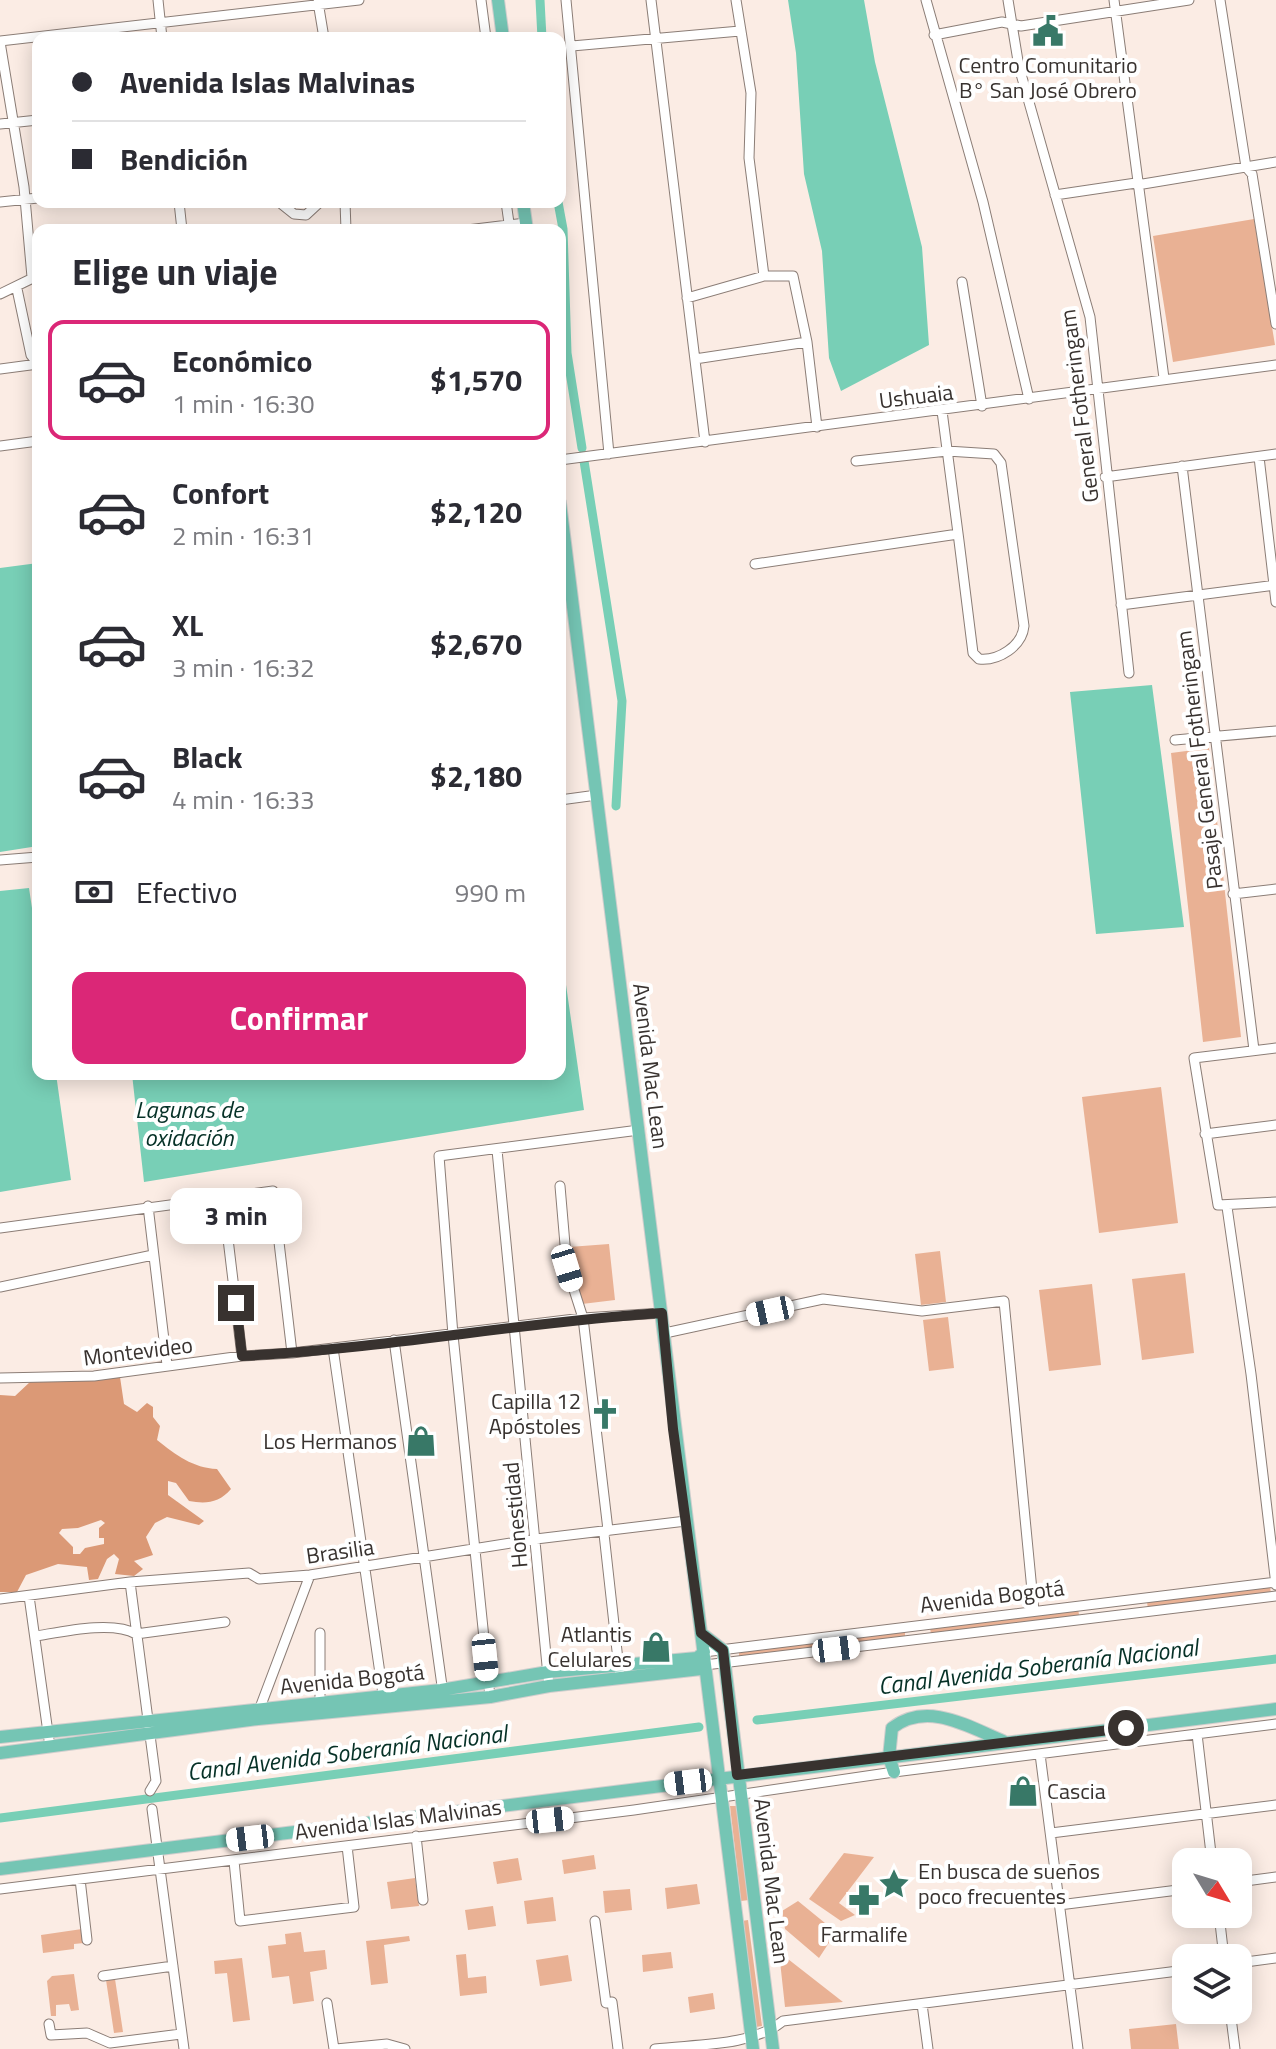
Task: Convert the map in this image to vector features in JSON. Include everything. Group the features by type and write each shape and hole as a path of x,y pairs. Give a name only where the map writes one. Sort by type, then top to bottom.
{"main road":[{"path":"498,0 502,32"},
{"name":"Avenida Mac Lean","path":"566,550 752,2043"},
{"path":"701,1633 723,1656"},
{"name":"Avenida Mac Lean","path":"723,1656 773,2049"},
{"name":"Avenida Bogotá","path":"0,1753 50,1747 150,1727 258,1714 443,1695 490,1697 705,1659"},
{"name":"Avenida Bogotá","path":"443,1695 548,1672 620,1672"},
{"name":"Avenida Bogotá","path":"258,1714 320,1702 385,1701"},
{"name":"Avenida Islas Malvinas","path":"0,1869 1276,1709"},
{"path":"894,1772 889,1757 892,1728 913,1716 951,1719 1006,1742"},
{"name":"Avenida Bogotá","path":"0,1737 48,1731 150,1727"}],"street":[{"path":"158,0 162,32"},
{"path":"89,32 318,2 359,0"},
{"path":"481,0 485,32"},
{"path":"566,0 609,454"},
{"path":"651,0 705,442"},
{"path":"736,0 751,93 749,158 764,276"},
{"path":"926,0 983,202 1029,399"},
{"name":"General Fotheringam","path":"1008,0 1019,67 1090,317 1105,477 1129,673"},
{"path":"1114,0 1164,378"},
{"path":"934,35 1011,23 1021,26 1189,0"},
{"path":"1220,0 1246,167 1252,174 1276,324"},
{"path":"318,2 323,32"},
{"path":"572,46 740,31"},
{"path":"32,38 0,42 32,251"},
{"path":"0,124 32,121"},
{"path":"1055,195 1276,162"},
{"path":"0,202 32,198"},
{"path":"286,208 294,214 306,215 314,208"},
{"path":"687,298 764,276 793,276 807,342 817,427"},
{"path":"0,294 17,289 32,279"},
{"path":"962,282 982,406"},
{"path":"17,289 32,356"},
{"path":"695,359 807,342"},
{"path":"0,369 32,365"},
{"name":"Ushuaia","path":"566,459 1276,365"},
{"path":"856,461 947,451 989,451 1001,463 1024,626 1020,641 1012,648 987,660 979,659 973,653 958,534 947,451 942,411"},
{"path":"0,446 32,442"},
{"path":"1105,477 1276,454"},
{"path":"1259,457 1276,602"},
{"name":"Pasaje General Fotheringam","path":"1182,466 1254,1050"},
{"path":"755,564 958,534"},
{"path":"1121,605 1275,586"},
{"path":"1175,740 1276,731"},
{"path":"566,799 597,795"},
{"path":"0,860 32,857"},
{"path":"1233,894 1276,889"},
{"path":"1276,1048 1194,1058 1205,1134 1222,1206 1251,1374 1276,1583"},
{"path":"1205,1134 1276,1125"},
{"path":"490,1697 453,1335 439,1156 639,1130"},
{"name":"Honestidad","path":"497,1150 549,1686"},
{"path":"560,1186 567,1268 583,1318 608,1530 604,1534 620,1672"},
{"path":"0,1228 273,1191 292,1353"},
{"path":"223,1197 242,1356"},
{"path":"1222,1206 1276,1202"},
{"path":"148,1206 167,1365"},
{"path":"0,1287 153,1255"},
{"path":"665,1333 823,1299 922,1311 1004,1301 1034,1611"},
{"name":"Montevideo","path":"0,1378 94,1376 242,1356 292,1353 583,1318 662,1313"},
{"path":"394,1340 443,1695"},
{"path":"333,1348 385,1701"},
{"name":"Brasilia","path":"0,1599 130,1582 249,1573 259,1579 310,1575 536,1539 686,1521"},
{"path":"258,1714 310,1575"},
{"path":"130,1582 156,1781 150,1791"},
{"name":"Avenida Bogotá","path":"705,1659 917,1625 1276,1583"},
{"path":"29,1596 50,1747"},
{"name":"Avenida Bogotá","path":"723,1656 919,1639 1276,1596"},
{"path":"1142,1597 1144,1611"},
{"path":"1115,1601 1117,1615"},
{"path":"36,1636 86,1627 129,1630 136,1634 225,1622"},
{"path":"917,1625 919,1639"},
{"path":"320,1633 320,1702"},
{"name":"Avenida Islas Malvinas","path":"0,1889 1276,1724"},
{"path":"1197,1734 1211,1848"},
{"path":"1040,1754 1078,2049"},
{"path":"1051,1833 1276,1805"},
{"path":"152,1809 184,2049"},
{"path":"416,1836 423,1900"},
{"path":"234,1861 240,1921 354,1907 347,1846"},
{"path":"1252,1880 1276,1877"},
{"path":"80,1879 87,1940"},
{"path":"1059,1905 1172,1891"},
{"path":"737,1916 754,1901"},
{"path":"595,1921 606,2003 612,2002 618,2049"},
{"path":"1252,1961 1276,1958"},
{"path":"103,1976 173,1966"},
{"path":"655,2049 752,2043 783,2021 1172,1972"},
{"path":"327,2003 335,2049 387,2044 405,2049"},
{"path":"922,2004 928,2049"},
{"path":"49,2024 51,2035 87,2033 110,2043 181,2034"},
{"path":"1232,2024 1235,2049"}],"shaded area":[{"path":"1254,219 1275,345 1173,362 1153,236"},
{"path":"1209,748 1241,1037 1203,1042 1171,753"},
{"path":"1161,1087 1178,1223 1099,1233 1082,1097"},
{"path":"609,1244 615,1300 582,1304 569,1247"},
{"path":"940,1251 946,1302 921,1305 915,1254"},
{"path":"1185,1273 1194,1353 1142,1360 1132,1279"},
{"path":"1092,1284 1101,1365 1049,1371 1039,1290"},
{"path":"948,1317 954,1368 929,1371 923,1320"},
{"path":"120,1377 124,1404 137,1412 147,1403 153,1407 153,1417 160,1426 157,1440 192,1463 217,1469 231,1489 217,1500 195,1502 189,1501 176,1483 168,1481 168,1495 204,1521 199,1525 167,1517 155,1523 146,1537 153,1555 134,1561 143,1569 134,1576 115,1574 119,1559 114,1554 107,1559 98,1579 89,1580 87,1567 58,1564 26,1575 17,1592 0,1592 0,1395 15,1396 30,1382","holes":["101,1520 105,1523 99,1528 99,1538 104,1538 104,1544 85,1548 80,1554 73,1554 73,1547 59,1533 62,1529 78,1528"]},
{"path":"1270,1586 1271,1594 1148,1609 1147,1602"},
{"path":"1078,1608 1079,1615 931,1634 930,1628"},
{"path":"905,1632 905,1639 739,1658 739,1651"},
{"path":"730,1806 738,1806 749,1900 741,1901"},
{"path":"844,1853 874,1857 839,1903 855,1915 841,1921 809,1899"},
{"path":"594,1855 596,1869 564,1874 562,1860"},
{"path":"518,1858 522,1880 497,1884 493,1862"},
{"path":"415,1878 419,1906 391,1909 387,1882"},
{"path":"697,1884 700,1904 667,1909 665,1888"},
{"path":"630,1889 632,1910 605,1913 603,1891"},
{"path":"553,1897 556,1921 527,1924 524,1901"},
{"path":"798,1901 836,1932 819,1958 785,1929 782,1911"},
{"path":"493,1906 496,1926 468,1930 465,1910"},
{"path":"748,1920 762,2026 756,2027 742,1921"},
{"path":"82,1929 84,1943 74,1944 74,1949 43,1953 41,1935"},
{"path":"301,1932 304,1952 325,1950 327,1969 310,1972 314,2001 293,2004 289,1976 272,1978 268,1946 286,1944 285,1934"},
{"path":"409,1936 410,1941 384,1945 388,1983 371,1985 366,1941"},
{"path":"671,1952 673,1968 643,1972 642,1955"},
{"path":"779,1952 843,2002 785,2007"},
{"path":"466,1954 468,1978 486,1976 487,1993 460,1996 456,1955"},
{"path":"568,1955 572,1981 540,1986 536,1960"},
{"path":"242,1958 250,2020 233,2022 227,1973 215,1974 214,1961"},
{"path":"74,1974 79,2010 71,2011 69,2004 56,2005 56,2016 51,2016 47,1981 52,1976"},
{"path":"115,1979 123,2032 114,2033 106,1980"},
{"path":"713,1993 715,2009 690,2013 688,1997"},
{"path":"1176,2024 1179,2049 1131,2049 1129,2029"}],"water":[{"path":"788,0 864,0 875,62 922,247 929,345 841,391 829,358 822,251 804,174 796,53"},
{"path":"32,564 32,847 0,852 0,568"},
{"path":"1152,685 1184,927 1096,934 1070,692"},
{"path":"29,888 32,908 32,1080 57,1080 71,1180 0,1192 0,891"},
{"name":"Lagunas de oxidación","path":"566,985 584,1110 144,1182 133,1080 566,1080"}],"waterway":[{"path":"540,0 542,32"},
{"path":"559,208 562,224"},
{"path":"566,322 567,353 582,448"},
{"path":"584,461 622,701 616,806"},
{"name":"Canal Avenida Soberanía Nacional","path":"757,1720 1276,1659"},
{"name":"Canal Avenida Soberanía Nacional","path":"0,1818 699,1727"}],"place":[{"name":"Centro Comunitario B° San José Obrero","path":"1048,31"},
{"name":"Capilla 12 Apóstoles","path":"605,1414"},
{"name":"Los Hermanos","path":"421,1441"},
{"name":"Atlantis Celulares","path":"656,1647"},
{"name":"Cascia","path":"1023,1791"},
{"name":"En busca de sueños poco frecuentes","path":"894,1884"},
{"name":"Farmalife","path":"864,1900"}],"route":[{"path":"236,1303 242,1356 292,1353 583,1318 662,1313 673,1429 701,1633 723,1650 737,1775 1126,1728"}]}
